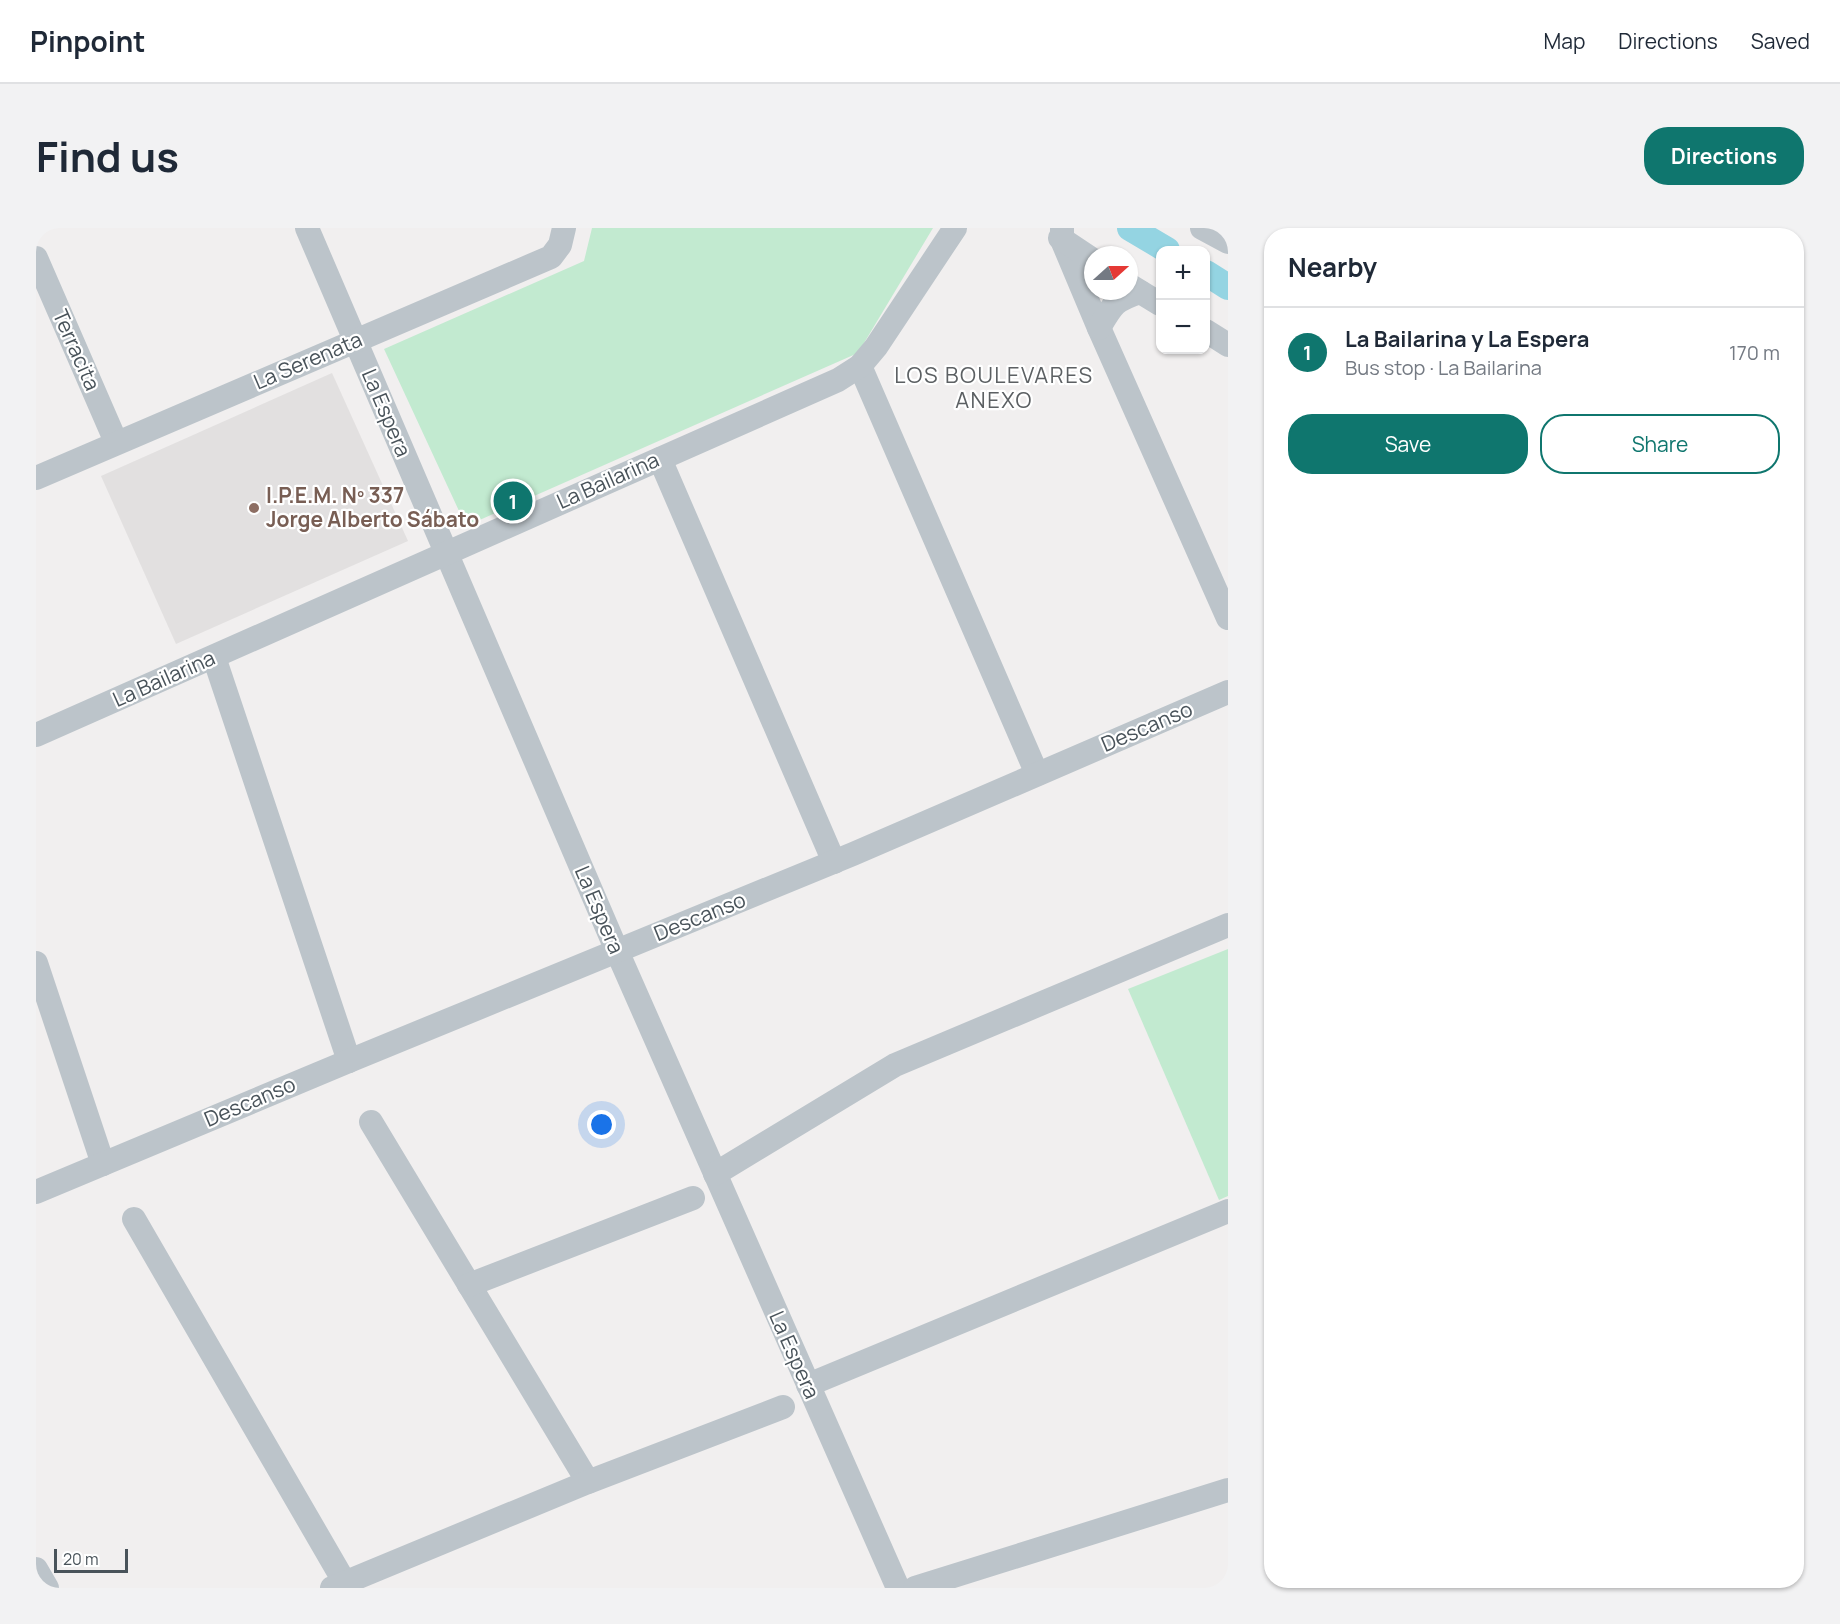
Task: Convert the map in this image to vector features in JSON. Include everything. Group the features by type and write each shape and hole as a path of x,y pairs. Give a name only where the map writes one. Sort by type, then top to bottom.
{"street":[{"name":"La Espera","path":"307,228 617,951 898,1588"},
{"name":"La Serenata","path":"36,478 551,257 560,245 564,228"},
{"name":"La Bailarina","path":"36,735 838,380 860,366 876,347 956,228"},
{"path":"1202,228 1228,242"},
{"path":"1058,232 1084,253"},
{"path":"1058,232 1228,618"},
{"name":"Terracita","path":"36,258 116,442"},
{"path":"1099,328 1110,309 1121,298 1143,294"},
{"path":"1210,334 1228,345"},
{"path":"860,366 1037,774"},
{"path":"660,459 834,862"},
{"path":"214,657 349,1061"},
{"name":"Descanso","path":"36,1192 834,862 1228,692"},
{"path":"715,1174 895,1065 1228,925"},
{"path":"36,963 103,1164"},
{"path":"371,1122 588,1482"},
{"path":"470,1285 693,1198"},
{"path":"808,1384 1228,1210"},
{"path":"134,1219 338,1585 588,1482 783,1407"},
{"path":"915,1588 1228,1490"},
{"path":"36,1569 47,1588"}],"shaded area":[{"name":"I.P.E.M. Nº 337 Jorge Alberto Sábato","path":"332,373 408,541 176,644 101,476"}],"green space":[{"path":"592,228 933,228 858,353 466,526 384,349 584,261"},
{"path":"1228,949 1228,1196 1219,1200 1128,989"}],"waterway":[{"path":"1130,228 1160,246"},
{"path":"1210,276 1228,287"}],"place":[{"name":"La Bailarina y La Espera","path":"513,501"},
{"name":"I.P.E.M. Nº 337 Jorge Alberto Sábato","path":"254,508"}],"district":[{"name":"LOS BOULEVARES ANEXO","path":"994,388"}]}
